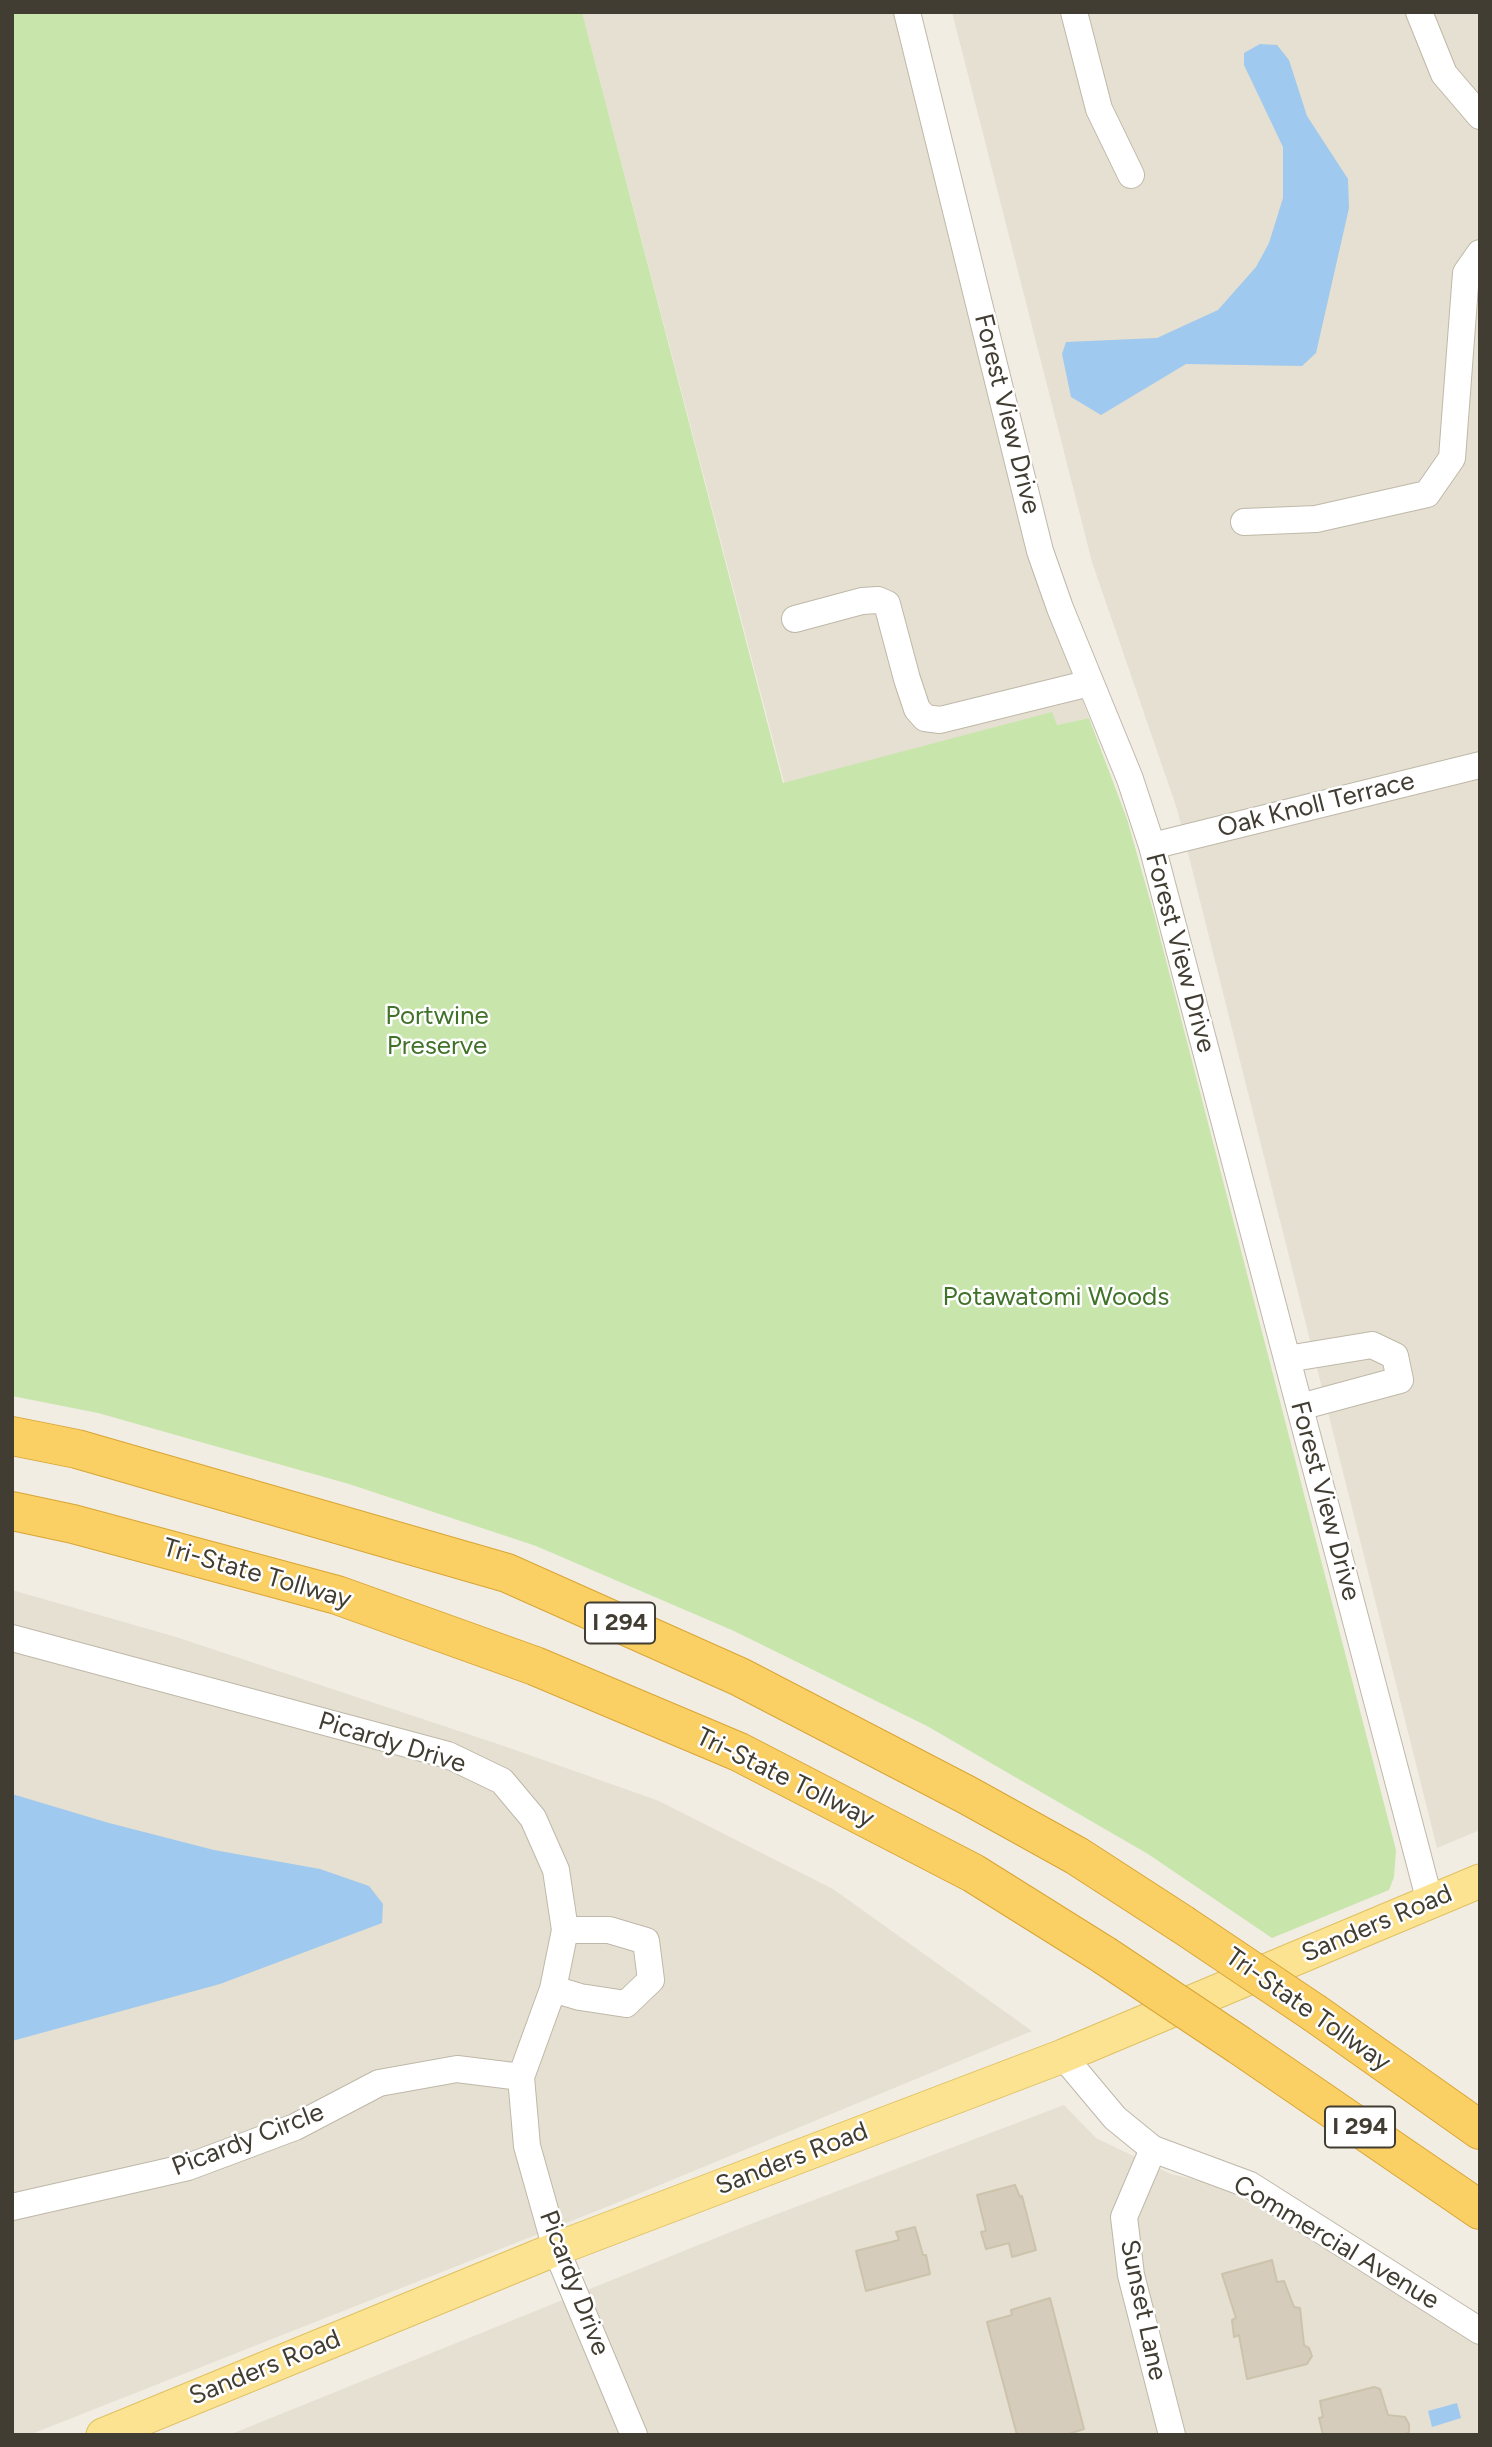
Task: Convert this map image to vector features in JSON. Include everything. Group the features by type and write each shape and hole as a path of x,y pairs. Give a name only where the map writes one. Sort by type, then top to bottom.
{"highway":[{"name":"Tri-State Tollway","path":"12,1436 77,1449 507,1573 740,1676 1077,1856 1316,2014 1480,2130"},
{"name":"Tri-State Tollway","path":"12,1511 73,1524 337,1595 535,1666 739,1752 973,1873 1104,1955 1480,2210"}],"main road":[{"name":"Sanders Road","path":"103,2435 556,2249 1063,2056 1480,1881"}],"street":[{"name":"Forest View Drive","path":"907,12 1040,551 1130,779 1152,846 1430,1902"},
{"path":"1074,12 1099,109 1131,175"},
{"path":"1419,12 1444,74 1480,116"},
{"path":"1244,522 1316,519 1427,494 1452,458 1466,273 1480,253"},
{"path":"795,619 862,601 878,600 887,604 906,679 917,709 925,718 940,720 1090,682"},
{"name":"Oak Knoll Terrace","path":"1152,846 1480,765"},
{"path":"1287,1359 1372,1345 1395,1356 1400,1380 1300,1407"},
{"name":"Picardy Drive","path":"12,1638 448,1755 502,1782 533,1818 556,1870 565,1930 553,1989 521,2077 527,2147 556,2249 634,2435"},
{"path":"553,1989 580,1997 626,2004 651,1980 646,1941 609,1930 565,1930"},
{"name":"Commercial Avenue","path":"1063,2056 1115,2118 1153,2148 1250,2185 1480,2331"},
{"name":"Picardy Circle","path":"12,2207 188,2166 295,2127 379,2083 457,2069 521,2077"},
{"name":"Sunset Lane","path":"1153,2148 1124,2217 1131,2275 1172,2435"}],"shaded area":[{"path":"582,12 895,12 1051,613 1089,718 788,797"},
{"path":"952,12 1480,12 1480,1830 1437,1848 1177,809 1092,562"},
{"path":"12,1590 176,1637 504,1746 659,1801 833,1889 1032,2031 609,2206 29,2435 12,2435"},
{"path":"1064,2105 1096,2138 1171,2174 1217,2185 1258,2207 1480,2347 1480,2435 229,2435 743,2227"}],"green space":[{"name":"Portwine Preserve","path":"12,12 582,12 783,783 1052,712 1057,725 1089,718 1127,819 1154,914 1396,1850 1394,1877 1389,1890 1272,1938 1148,1854 927,1726 734,1631 536,1546 349,1484 98,1413 12,1396"}],"water":[{"path":"1260,44 1277,45 1289,60 1307,116 1348,179 1349,208 1316,353 1302,366 1186,364 1101,415 1071,397 1062,354 1066,342 1157,338 1218,310 1256,267 1269,243 1283,198 1283,147 1244,65 1244,53"},
{"path":"12,1794 214,1850 320,1869 369,1886 383,1904 382,1923 220,1984 12,2041"},
{"path":"1457,2403 1461,2418 1432,2427 1428,2411"}],"building":[{"path":"1015,2185 1020,2197 1022,2196 1036,2250 1012,2257 1009,2243 986,2249 981,2232 986,2231 977,2195"},
{"path":"915,2227 930,2274 866,2291 856,2251 899,2240 896,2232"},
{"path":"1272,2260 1277,2282 1284,2281 1294,2307 1300,2308 1304,2345 1309,2348 1312,2356 1307,2364 1247,2379 1239,2335 1234,2337 1232,2320 1236,2318 1222,2274"},
{"path":"1050,2298 1084,2429 1065,2435 1017,2435 987,2322 1012,2315 1011,2310"},
{"path":"1374,2387 1380,2389 1388,2415 1405,2417 1409,2432 1403,2435 1323,2435 1319,2418 1323,2417 1320,2401"}],"park label":[{"name":"Potawatomi Woods","path":"1056,1297"}]}
